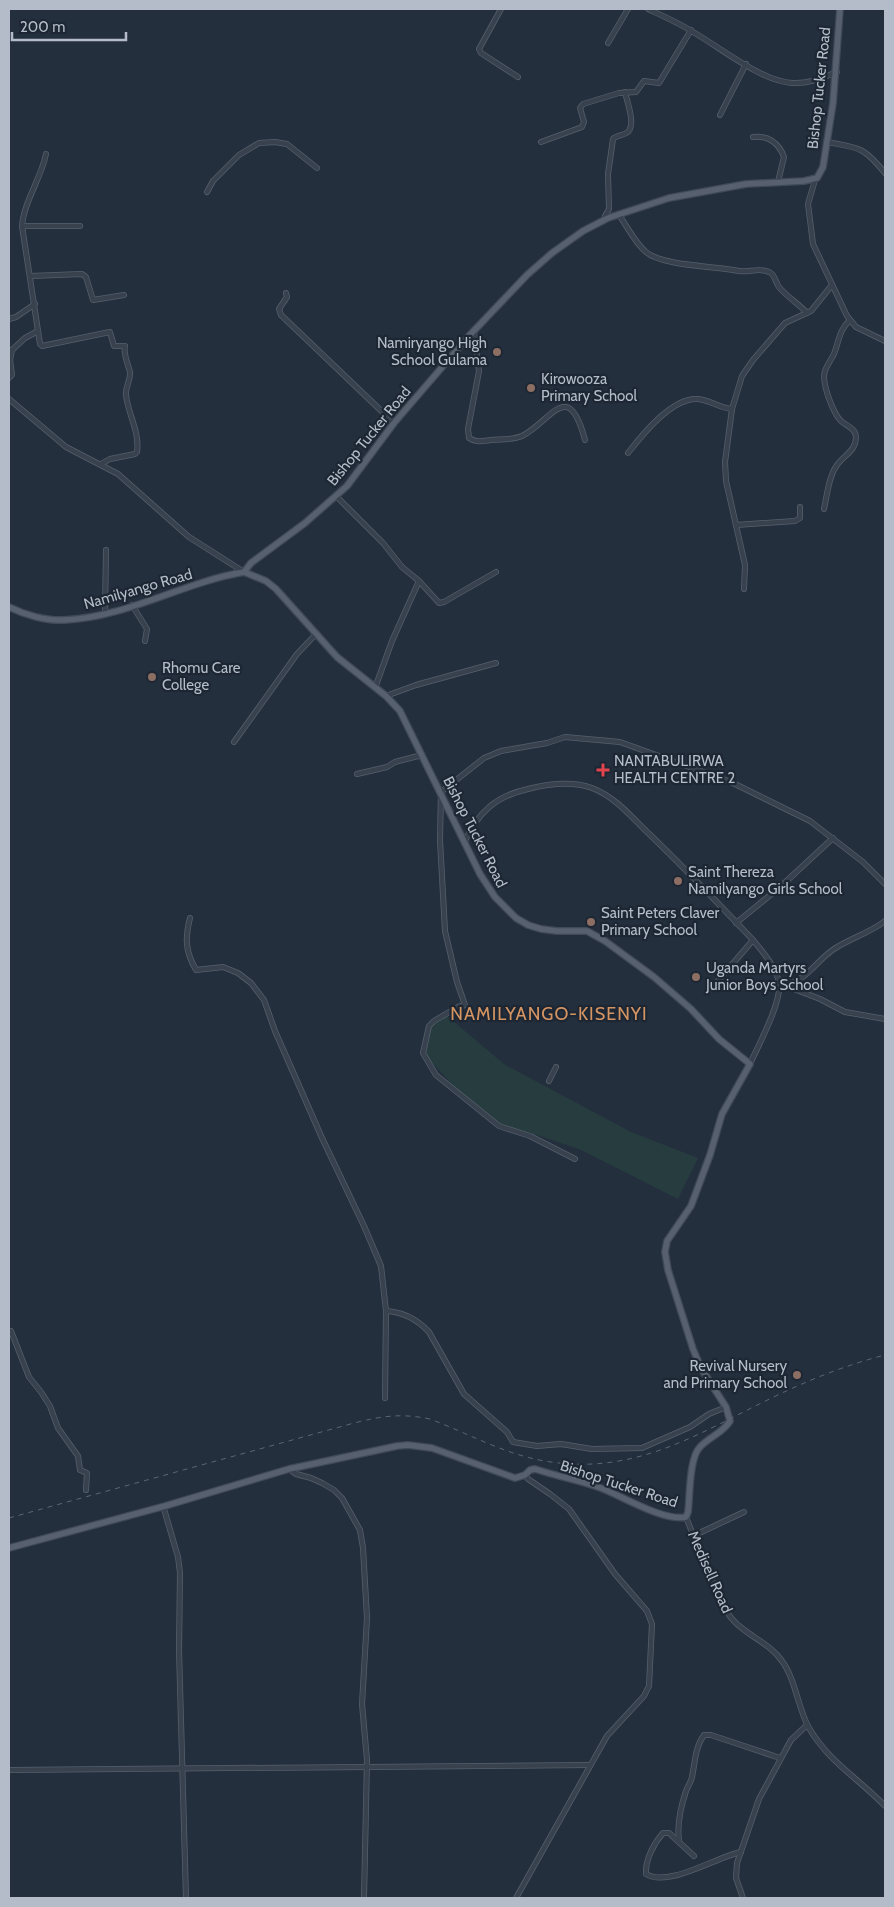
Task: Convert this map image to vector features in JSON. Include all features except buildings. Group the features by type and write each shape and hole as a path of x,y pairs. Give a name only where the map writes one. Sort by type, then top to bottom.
{"main road":[{"name":"Bishop Tucker Road","path":"750,1064 719,1039 696,1013 599,936 587,931 541,929 528,925 516,918 495,898 464,843 441,792 400,711 386,696 347,666 276,589 266,581 244,572 251,563 305,523 336,496 355,476 394,423 474,330 518,284 552,253 583,230 608,218 669,198 746,184 815,180 823,167 827,142 837,72 840,9"},
{"name":"Namilyango Road","path":"9,607 25,614 63,620 105,614 244,572"},
{"path":"726,1407 701,1368 693,1349 666,1262 666,1246 691,1206 710,1155 722,1114 750,1064"},
{"name":"Bishop Tucker Road","path":"9,1548 165,1506 289,1469 408,1445 432,1448 516,1478 535,1469 599,1487 665,1515 686,1517 695,1454 703,1444 728,1425 730,1419 726,1407"}],"street":[{"path":"501,9 479,49 481,53 518,77"},
{"path":"608,43 628,9"},
{"path":"648,9 692,30 774,80 791,83 810,82 837,72"},
{"path":"541,142 582,127 584,122 580,108 583,104 625,92 636,92 644,81 659,82 692,30"},
{"path":"720,115 746,64"},
{"path":"605,216 608,210 608,174 613,139 626,133 631,127 625,92"},
{"path":"753,137 761,136 775,142 783,154 784,157 778,182"},
{"path":"207,192 213,181 239,155 260,143 275,142 287,144 317,168"},
{"path":"827,142 863,150 885,173"},
{"path":"46,154 41,174 25,208 22,226 40,344 42,346 109,332 111,333 114,346 125,346 124,350 130,377 126,395 134,420 137,452 102,464"},
{"path":"815,180 808,204 813,244 843,310 850,320 856,327 885,341"},
{"path":"619,215 643,250 651,256 666,261 701,266 740,271 770,272 782,290 807,313"},
{"path":"22,226 80,226"},
{"path":"30,276 82,274 86,277 93,300 124,295"},
{"path":"744,589 745,565 727,491 725,462 732,409 746,369 785,323 807,313 818,303 832,285"},
{"path":"286,293 288,296 279,307 280,313 394,423"},
{"path":"9,319 16,317 35,304"},
{"path":"824,509 834,470 838,462 856,443 856,434 835,412 825,385 824,376 834,353 840,332 850,320"},
{"path":"474,330 479,371 468,429 471,440 481,442 518,437 528,433 549,414 562,408 568,408 577,416 585,440"},
{"path":"9,378 12,375 10,360 12,350 25,338 38,331"},
{"path":"9,398 66,447 102,464 127,481 189,537 244,572"},
{"path":"628,453 648,427 670,410 691,400 699,399 723,408 732,409"},
{"path":"336,496 383,543 402,567 419,581 438,602 441,603 496,572"},
{"path":"736,525 795,522 800,518 800,507"},
{"path":"105,614 106,550"},
{"path":"375,688 392,641 419,581"},
{"path":"132,605 147,629 146,641"},
{"path":"234,742 297,654 316,634"},
{"path":"386,696 416,685 496,663"},
{"path":"575,1160 530,1136 499,1126 437,1077 423,1055 422,1048 431,1023 458,1007 465,1005 457,982 445,931 440,840 441,792 484,758 501,751 548,743 565,737 620,742 731,782 810,821 863,862 885,884"},
{"path":"357,774 387,767 395,762 422,755"},
{"path":"464,843 469,832 487,807 497,800 518,791 545,785 589,787 606,795 623,808 677,860 753,940 773,968 779,984 772,1014 750,1064"},
{"path":"736,923 779,888 833,838"},
{"path":"190,918 185,937 190,960 196,970 223,967 238,973 251,983 264,1000 275,1031 322,1138 381,1266 386,1311 385,1398"},
{"path":"785,986 799,981 832,950 885,921"},
{"path":"711,989 753,940"},
{"path":"779,984 820,999 845,1012 885,1019"},
{"path":"549,1081 556,1067"},
{"path":"386,1311 397,1312 422,1324 429,1332 464,1394 507,1432 513,1442 538,1446 561,1444 592,1449 642,1448 690,1428 709,1414 726,1407"},
{"path":"11,1331 29,1377 50,1406 58,1428 78,1456 80,1470 87,1473 86,1490"},
{"path":"289,1469 296,1474 311,1478 334,1490 342,1498 360,1530 364,1548 367,1618 362,1704 367,1768 364,1898"},
{"path":"516,1898 607,1736 636,1706 649,1686 652,1624 647,1611 615,1574 569,1508 525,1475"},
{"path":"165,1506 164,1509 178,1557 180,1573 179,1650 186,1898"},
{"path":"693,1536 744,1512"},
{"name":"Medisell Road","path":"686,1517 727,1614 740,1627 774,1652 784,1662 808,1725 821,1747 885,1806"},
{"path":"743,1898 736,1878 737,1863 759,1799 791,1740 808,1725"},
{"path":"679,1841 678,1832 686,1791 692,1778 695,1760 704,1735 711,1735 780,1758"},
{"path":"9,1770 590,1765"},
{"path":"694,1856 669,1833 663,1833 657,1840 648,1860 646,1874 652,1877 673,1877 741,1852"}],"green space":[{"path":"447,1016 504,1064 631,1132 698,1158 678,1199 579,1149 505,1127 464,1097 424,1054 431,1026"}],"railway":[{"path":"9,1518 354,1423 392,1416 430,1419 504,1450 535,1459 584,1464 614,1462 671,1446 782,1393 846,1367 885,1355"}],"place":[{"name":"Namiryango High School Gulama","path":"497,352"},
{"name":"Kirowooza Primary School","path":"531,388"},
{"name":"Rhomu Care College","path":"152,677"},
{"name":"NANTABULIRWA HEALTH CENTRE 2","path":"603,770"},
{"name":"Saint Thereza Namilyango Girls School","path":"678,881"},
{"name":"Saint Peters Claver Primary School","path":"591,922"},
{"name":"Uganda Martyrs Junior Boys School","path":"696,977"},
{"name":"Revival Nursery and Primary School","path":"797,1375"}],"district":[{"name":"NAMILYANGO-KISENYI","path":"549,1014"}]}
